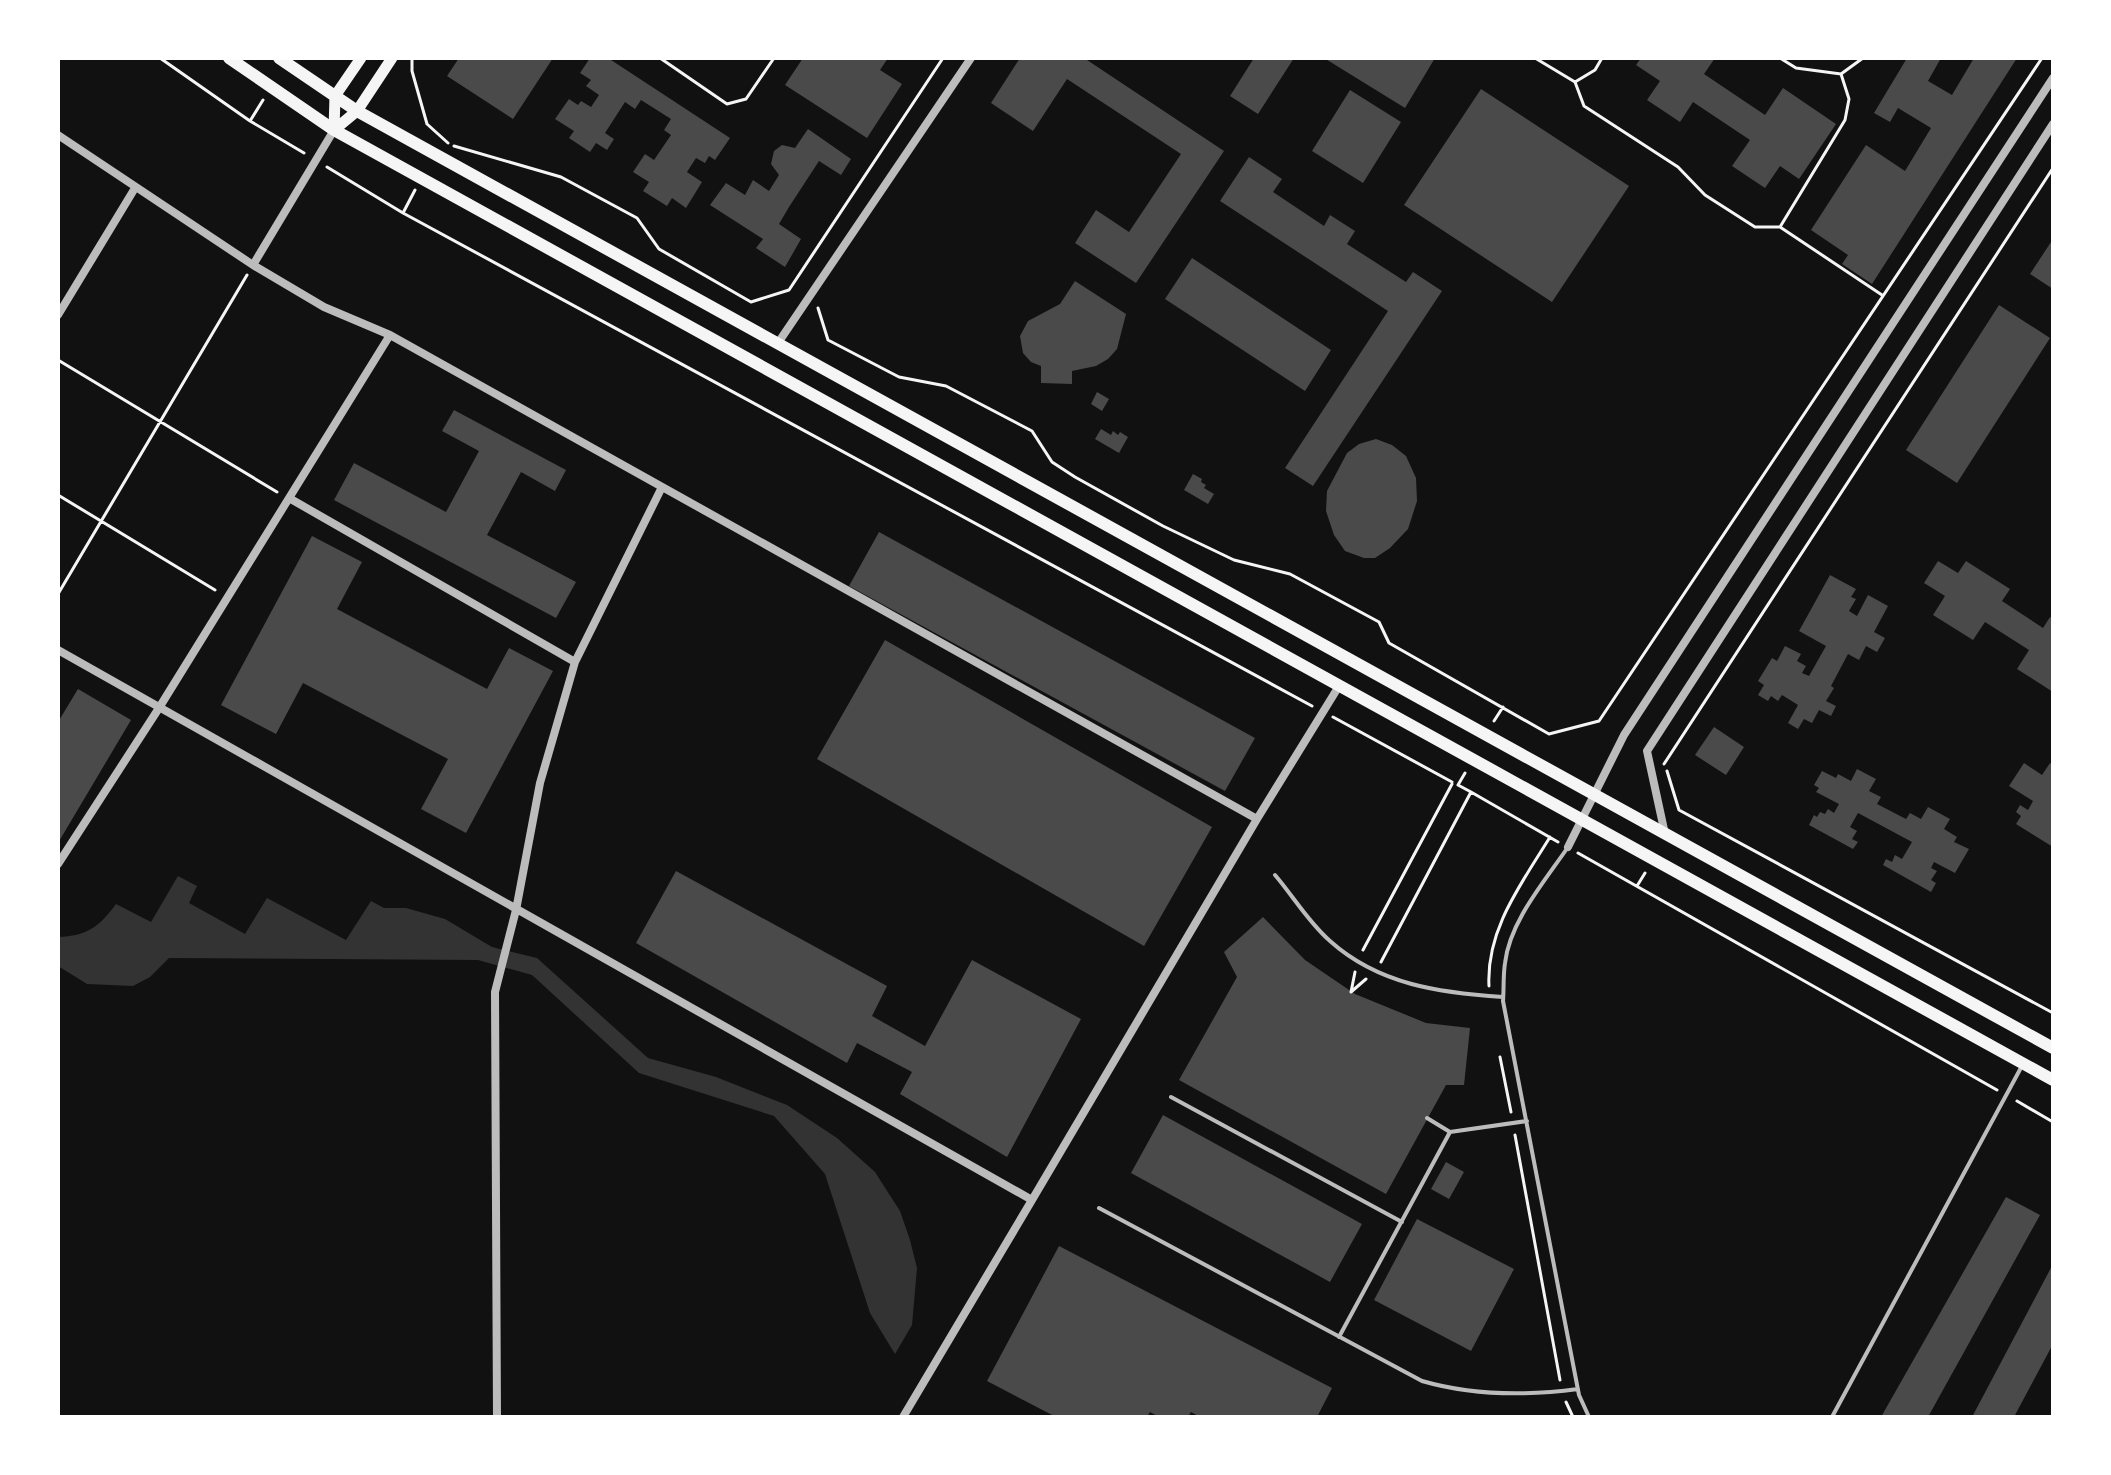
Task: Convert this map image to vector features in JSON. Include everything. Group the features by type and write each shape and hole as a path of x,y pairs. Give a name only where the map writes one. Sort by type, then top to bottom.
{"main road":[{"path":"229,58 334,130 2053,1080"},
{"path":"279,58 357,111 434,154 2053,1048"},
{"path":"334,130 335,96 361,58"},
{"path":"334,130 357,111 392,58"}],"street":[{"path":"778,343 971,58"},
{"path":"1568,847 1624,735 2053,78"},
{"path":"1665,835 1647,751 2053,124"},
{"path":"253,265 334,130"},
{"path":"58,135 253,265 324,307 390,335 1257,819"},
{"path":"58,315 135,188"},
{"path":"58,293 68,299"},
{"path":"58,864 159,708 390,335"},
{"path":"497,1417 495,992 516,910 540,783 575,662 662,487"},
{"path":"289,498 575,662"},
{"path":"58,650 1032,1200"},
{"path":"903,1417 1339,686"}],"lane":[{"path":"1568,847 1516,930 1505,961 1503,997 1578,1389 1589,1417"},
{"path":"1275,875 1329,941 1357,961 1407,985 1441,992 1503,997"},
{"path":"1832,1417 2023,1064"},
{"path":"1171,1097 1402,1222"},
{"path":"1427,1118 1450,1132 1527,1121"},
{"path":"1339,1337 1450,1132"},
{"path":"1099,1208 1422,1381 1453,1390 1498,1395 1578,1389"}],"path":[{"path":"160,58 250,121"},
{"path":"412,58 412,71 427,124 449,144 561,177 637,218 659,249 751,302 789,290 943,58"},
{"path":"660,58 727,104 746,99 774,58"},
{"path":"1535,58 1575,82 1584,106 1678,167 1705,195 1755,227 1780,227 1883,296"},
{"path":"1575,82 1595,70 1602,58"},
{"path":"1780,58 1796,68 1841,74 1863,58"},
{"path":"818,307 828,340 899,377 946,386 1032,431 1052,462 1075,477 1163,526 1234,560 1290,574 1379,622 1389,643 1549,734 1599,721 2042,58"},
{"path":"1780,227 1845,120 1849,99 1841,74"},
{"path":"434,154 442,138"},
{"path":"2053,168 1664,763 1679,810 2053,1013"},
{"path":"421,178 403,213 1471,792 2053,1122"},
{"path":"58,594 253,265"},
{"path":"58,360 289,498"},
{"path":"58,495 228,598"},
{"path":"1486,736 1503,707"},
{"path":"1458,785 1472,760"},
{"path":"1452,782 1357,961 1351,992 1376,971 1471,792"}],"shaded area":[{"path":"178,876 197,886 189,903 245,934 267,898 346,940 371,901 384,908 406,908 445,919 492,947 537,958 648,1058 716,1077 787,1105 837,1138 875,1172 900,1211 910,1240 917,1268 912,1325 895,1354 870,1313 825,1174 774,1116 639,1073 532,975 478,960 169,958 150,977 133,986 87,984 58,966 58,937 77,935 92,929 116,904 151,922"}],"building":[{"path":"459,58 553,58 513,119 447,76"},
{"path":"590,58 608,58 730,138 715,160 709,156 705,163 696,158 687,172 702,182 686,208 672,198 667,206 643,191 649,182 633,172 645,154 654,160 671,135 664,130 671,119 641,100 635,109 625,102 605,133 614,139 607,150 596,143 590,152 569,138 574,131 555,119 569,99 578,105 581,101 591,107 599,95 586,86 591,80 580,73"},
{"path":"803,58 888,58 880,70 902,84 867,138 785,85"},
{"path":"1020,58 1084,58 1224,151 1136,283 1075,243 1096,210 1129,232 1181,154 1067,79 1033,131 991,103"},
{"path":"1254,58 1294,58 1258,114 1230,96"},
{"path":"1324,58 1435,58 1405,108"},
{"path":"1641,58 1715,58 1704,74 1765,115 1783,88 1836,124 1799,179 1780,166 1765,188 1732,166 1750,140 1693,102 1680,122 1647,100 1660,81 1636,65"},
{"path":"1907,58 1941,58 1928,81 1952,95 1974,58 2017,58 1872,284 1842,264 1848,255 1811,230 1866,145 1905,171 1931,128 1898,108 1890,122 1874,113"},
{"path":"1481,89 1629,186 1552,302 1404,205"},
{"path":"1350,90 1401,122 1363,183 1312,151"},
{"path":"808,129 851,159 841,175 819,161 789,207 779,224 801,239 785,267 756,248 763,239 710,205 726,183 745,195 753,180 769,191 779,175 771,164 774,151 782,145 795,148"},
{"path":"1249,157 1282,179 1273,192 1324,226 1330,215 1355,231 1347,244 1406,282 1413,272 1442,291 1313,486 1285,468 1388,311 1220,201"},
{"path":"2053,239 2053,289 2030,274"},
{"path":"1192,258 1331,350 1305,391 1165,299"},
{"path":"1075,281 1126,314 1117,349 1096,366 1072,371 1072,384 1041,383 1041,366 1031,362 1023,353 1020,336 1028,321 1060,304"},
{"path":"1999,305 2050,338 1957,483 1906,450"},
{"path":"1097,392 1109,399 1102,411 1091,404"},
{"path":"454,410 566,470 555,491 521,472 487,535 576,582 556,618 334,500 354,463 446,512 479,451 442,431"},
{"path":"1101,429 1111,435 1113,431 1128,437 1119,453 1095,439"},
{"path":"1376,439 1392,445 1406,456 1416,478 1417,501 1408,529 1375,558 1364,558 1345,551 1334,535 1326,511 1327,491 1347,453 1359,444"},
{"path":"1193,474 1202,479 1201,482 1206,485 1204,488 1214,494 1208,504 1184,490"},
{"path":"879,532 1255,738 1225,791 849,586"},
{"path":"312,536 362,562 337,609 487,689 509,648 553,671 466,833 421,809 448,759 303,683 276,734 221,705"},
{"path":"1938,561 1958,573 1966,561 2010,589 2002,601 2043,628 2050,617 2053,619 2053,692 2017,669 2029,650 1985,622 1973,640 1933,615 1945,596 1924,583"},
{"path":"1830,575 1856,589 1851,597 1856,599 1849,611 1857,616 1868,595 1888,606 1874,632 1885,638 1877,652 1866,646 1859,660 1848,654 1826,701 1836,706 1831,716 1819,710 1812,723 1804,719 1798,729 1788,723 1798,705 1782,695 1778,701 1771,696 1768,701 1758,695 1764,685 1758,681 1772,658 1777,661 1785,646 1801,654 1797,661 1806,666 1802,673 1809,676 1826,646 1799,631"},
{"path":"885,640 1212,827 1144,946 817,759"},
{"path":"78,689 131,720 58,843 58,722"},
{"path":"1714,727 1744,747 1726,775 1695,755"},
{"path":"2024,763 2042,775 2050,763 2053,765 2053,847 2016,824 2021,816 2016,812 2020,805 2028,810 2033,801 2009,786"},
{"path":"1857,769 1876,779 1869,791 1881,797 1877,804 1906,819 1910,813 1921,819 1928,807 1950,819 1944,829 1957,837 1954,842 1969,849 1955,873 1934,862 1931,868 1937,871 1931,880 1936,883 1931,892 1883,865 1886,859 1892,862 1895,855 1902,859 1912,842 1858,813 1850,827 1857,831 1852,839 1858,842 1853,849 1809,825 1814,815 1817,817 1820,812 1825,814 1828,809 1834,813 1839,804 1816,792 1819,788 1814,785 1822,771 1851,781"},
{"path":"676,871 887,986 872,1016 925,1046 972,960 1081,1019 1007,1157 900,1094 912,1072 857,1043 847,1063 636,943"},
{"path":"1263,917 1305,960 1355,994 1426,1023 1470,1028 1464,1085 1446,1085 1386,1194 1179,1080 1237,977 1224,952"},
{"path":"1163,1115 1362,1224 1330,1282 1131,1173"},
{"path":"1446,1162 1464,1172 1449,1199 1431,1189"},
{"path":"2006,1197 2040,1215 1928,1417 1881,1417"},
{"path":"1417,1219 1514,1269 1471,1351 1374,1300"},
{"path":"1059,1246 1332,1388 1317,1417 1200,1417 1191,1412 1188,1417 1159,1417 1150,1412 1147,1417 1056,1417 987,1381"},
{"path":"2053,1264 2053,1344 2014,1417 1972,1417"}]}
